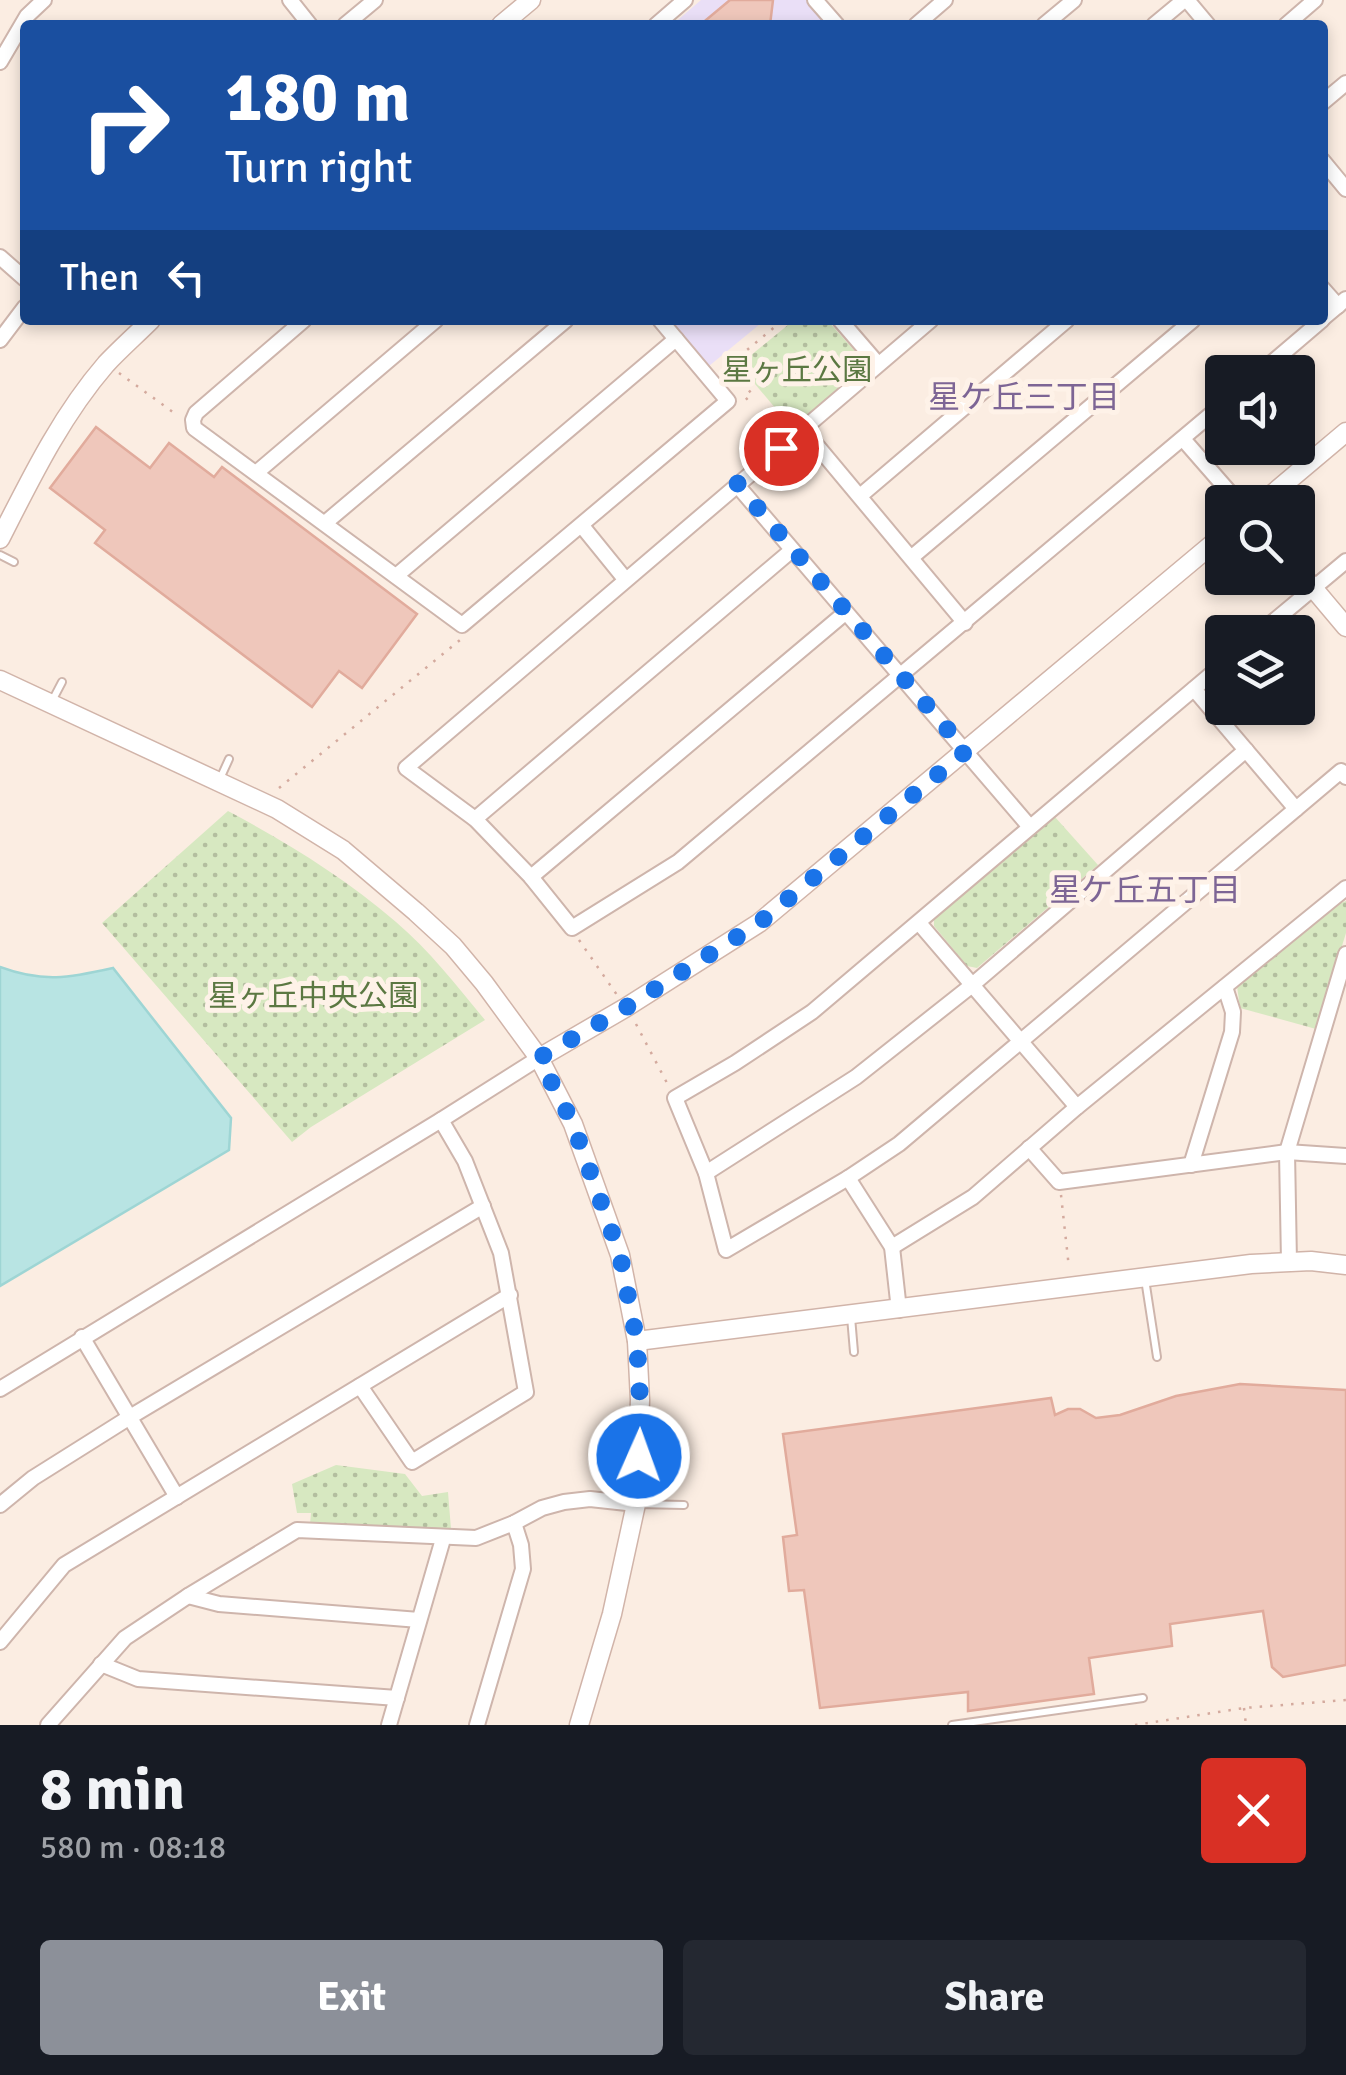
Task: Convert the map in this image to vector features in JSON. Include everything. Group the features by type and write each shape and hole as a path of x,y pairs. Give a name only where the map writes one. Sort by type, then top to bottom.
{"street":[{"path":"25,20 44,0"},
{"path":"290,0 306,20"},
{"path":"352,20 375,0"},
{"path":"507,20 531,0"},
{"path":"662,20 685,0"},
{"path":"816,0 833,20"},
{"path":"922,20 945,0"},
{"path":"1050,20 1074,0"},
{"path":"1160,20 1185,0 1203,20"},
{"path":"1292,20 1315,0"},
{"path":"0,62 20,28"},
{"path":"1328,167 1346,189"},
{"path":"0,257 20,275"},
{"path":"0,340 20,314"},
{"path":"0,538 71,410 107,364 146,325"},
{"path":"298,325 196,413 194,428 462,624 728,401 664,325"},
{"path":"256,473 430,325"},
{"path":"325,524 560,325"},
{"path":"844,325 878,364"},
{"path":"924,325 406,768 475,818 532,877 572,928 678,862 1205,421"},
{"path":"860,496 1062,325"},
{"path":"912,557 1187,325"},
{"path":"1281,355 1316,325"},
{"path":"396,576 676,339"},
{"path":"803,429 965,623"},
{"path":"1283,485 1346,432"},
{"path":"1184,439 1223,485"},
{"path":"737,484 1030,828"},
{"path":"582,526 625,579"},
{"path":"475,818 792,550"},
{"path":"0,1389 759,923 1205,550"},
{"path":"1315,587 1346,562"},
{"path":"1315,589 1346,627"},
{"path":"1281,615 1306,595"},
{"path":"532,877 846,613"},
{"path":"0,680 277,809 342,850 416,912 463,959 539,1058 573,1124 620,1255 637,1342 640,1400 636,1504 612,1614 580,1725"},
{"path":"1205,681 812,1012 675,1098 706,1173 726,1250 899,1144 1342,771 1346,776"},
{"path":"1194,690 1296,809"},
{"path":"706,1173 856,1077 971,986 1246,750"},
{"path":"892,1247 974,1197 1346,888"},
{"path":"918,923 1077,1108"},
{"path":"1289,1262 1287,1152 1346,954"},
{"path":"1191,1165 1232,1032 1233,1012 1224,987"},
{"path":"360,1386 412,1462 526,1392 502,1253 465,1161 441,1120"},
{"path":"1029,1148 1060,1182 1287,1152 1346,1156"},
{"path":"848,1178 892,1247 899,1310"},
{"path":"0,1505 34,1478 130,1417 483,1206"},
{"path":"637,1342 1251,1264 1311,1260 1346,1265"},
{"path":"0,1642 64,1565 510,1294"},
{"path":"82,1337 177,1497"},
{"path":"48,1725 125,1638 296,1530 476,1538 564,1502 590,1499 636,1504"},
{"path":"477,1725 523,1569 514,1524"},
{"path":"389,1725 443,1539"},
{"path":"188,1596 219,1604 419,1620"},
{"path":"100,1664 138,1679 397,1698"}],"lane":[{"path":"0,555 14,562"},
{"path":"51,704 62,682"},
{"path":"218,782 229,759"},
{"path":"1145,1278 1158,1357"},
{"path":"850,1316 854,1352"},
{"path":"636,1504 684,1505"},
{"path":"952,1725 1143,1698"}],"path":[{"path":"711,380 777,325"},
{"path":"119,372 194,428"},
{"path":"572,928 618,996"},
{"path":"636,1024 675,1098"},
{"path":"1060,1182 1068,1268"},
{"path":"1136,1725 1244,1708 1346,1700"},
{"path":"1244,1708 1246,1725"}],"shaded area":[{"path":"701,0 808,0 826,20 678,20"},
{"path":"674,325 759,325 709,366"}],"green space":[{"name":"星ヶ丘公園","path":"788,325 832,325 863,360 862,369 792,428 739,365"},
{"name":"星ヶ丘中央公園","path":"228,811 315,862 377,906 443,969 485,1020 292,1142 102,923"},
{"path":"1055,817 1098,865 977,968 967,966 934,926 934,918"},
{"path":"1346,901 1346,933 1316,1029 1240,1008 1237,986 1333,906"},
{"path":"336,1465 405,1474 422,1496 448,1492 451,1529 436,1532 310,1524 311,1513 297,1513 292,1484"}],"water":[{"path":"0,967 56,977 113,968 231,1118 229,1150 0,1286"}],"building":[{"path":"730,0 773,0 771,20 706,20"},
{"path":"96,427 150,468 169,443 214,477 222,467 417,614 362,688 339,671 312,707 95,543 105,530 50,488"},
{"path":"1240,1384 1346,1390 1346,1665 1283,1677 1272,1667 1263,1611 1170,1624 1172,1646 1089,1658 1094,1694 968,1711 968,1692 820,1708 804,1590 789,1591 783,1537 797,1535 783,1434 1051,1398 1055,1415 1080,1409 1096,1418 1120,1415 1176,1396"}],"district":[{"name":"星ケ丘三丁目","path":"1024,397"},
{"name":"星ケ丘五丁目","path":"1145,890"}],"route":[{"path":"639,1456 637,1342 620,1255 573,1124 539,1058 759,923 966,751 737,484 781,448"}]}
